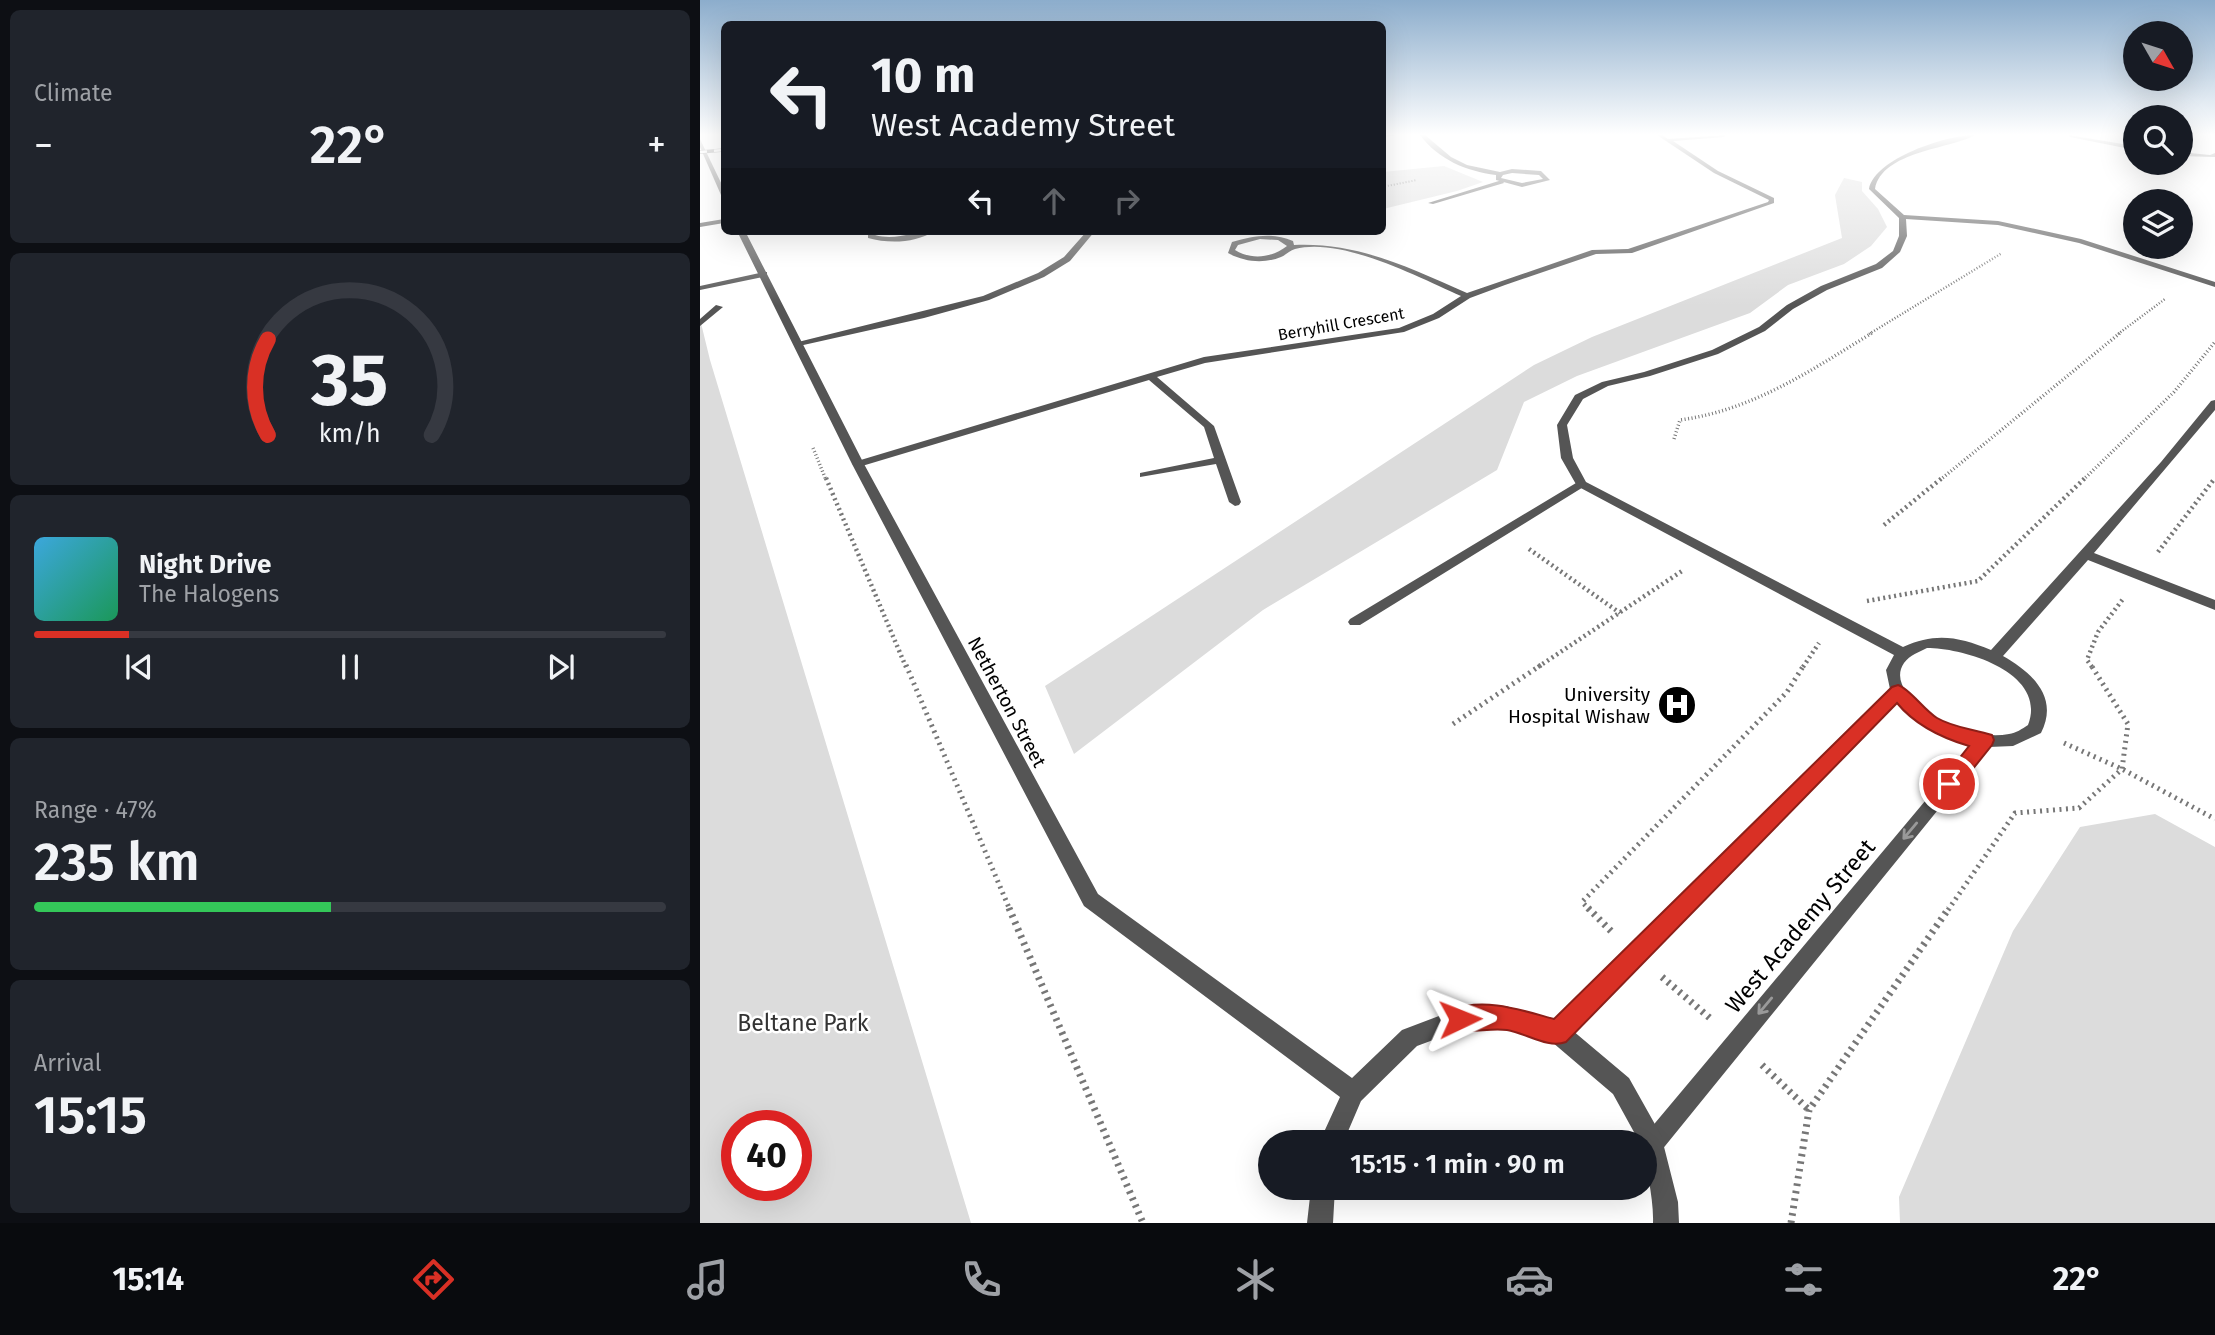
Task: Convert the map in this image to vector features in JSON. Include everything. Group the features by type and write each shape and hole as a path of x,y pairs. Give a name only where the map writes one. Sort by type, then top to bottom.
{"street":[{"path":"1431,203 1462,192"},
{"name":"Berryhill Crescent","path":"858,464 1204,360 1401,330 1436,316 1467,296 1595,252 1629,251 1771,203 1772,199 1758,192"},
{"path":"1875,192 1902,217 1998,223 2081,241 2212,284"},
{"path":"1902,217 1903,236 1900,244 1896,252 1879,266 1824,288 1790,307 1762,329 1715,352 1647,374 1605,384 1579,397 1562,425 1567,458 1581,484 1903,653"},
{"path":"700,225 721,222"},
{"name":"Netherton Street","path":"743,235 858,464 1091,900 1353,1093"},
{"path":"871,235 892,239 912,235"},
{"path":"799,344 986,298 1041,275 1067,259 1088,235"},
{"path":"1291,247 1290,243 1279,238 1260,237 1235,244 1231,251 1240,256 1257,258 1276,256 1291,247 1318,244 1366,253 1467,296"},
{"path":"700,288 764,274"},
{"path":"700,323 719,307"},
{"path":"1149,375 1209,426 1235,502"},
{"path":"1994,657 2215,403"},
{"path":"1144,475 1221,460"},
{"path":"1355,622 1581,484"},
{"path":"2085,554 2215,605"},
{"path":"1925,643 1968,648 1994,657 2024,679 2037,696 2041,711 2035,729 2019,739 1985,740 1968,738 1932,723 1911,708 1898,691 1892,671 1897,657 1903,653 1925,643"},
{"path":"1558,1033 1898,691"},
{"name":"West Academy Street","path":"1657,1138 1985,740"},
{"path":"1337,1130 1353,1093 1410,1038 1460,1019 1506,1017 1558,1033 1621,1086 1646,1130"},
{"path":"1657,1161 1666,1202 1666,1223"},
{"path":"1320,1223 1322,1200"}],"path":[{"path":"1674,439 1680,421 1715,415 1783,387 2012,247"},
{"path":"1884,525 2159,301 2212,284"},
{"path":"810,442 1143,1223"},
{"path":"1791,1223 1809,1110 2015,813 2079,808 2122,769 2128,724 2087,660 2098,632 2215,478"},
{"path":"1519,542 1620,613"},
{"path":"1453,724 1713,551"},
{"path":"2035,729 2122,769 2215,819"}],"green space":[{"path":"1386,192 1453,192 1386,208"},
{"path":"1837,192 1863,192 1878,209 1887,227 1871,246 1844,264 1788,285 1750,313 1577,376 1524,402 1497,470 1263,610 1074,754 1045,686 1534,365 1592,337 1842,238"},
{"name":"Beltane Park","path":"700,319 710,360 971,1223 700,1223"},
{"path":"2155,814 2215,847 2215,1223 1900,1223 1899,1197 2013,931 2080,827"}],"place":[{"name":"University Hospital Wishaw","path":"1677,705"}],"route":[{"path":"1460,1019 1506,1017 1558,1033 1898,691 1911,708 1932,723 1968,738 1985,740 1949,784"}]}
